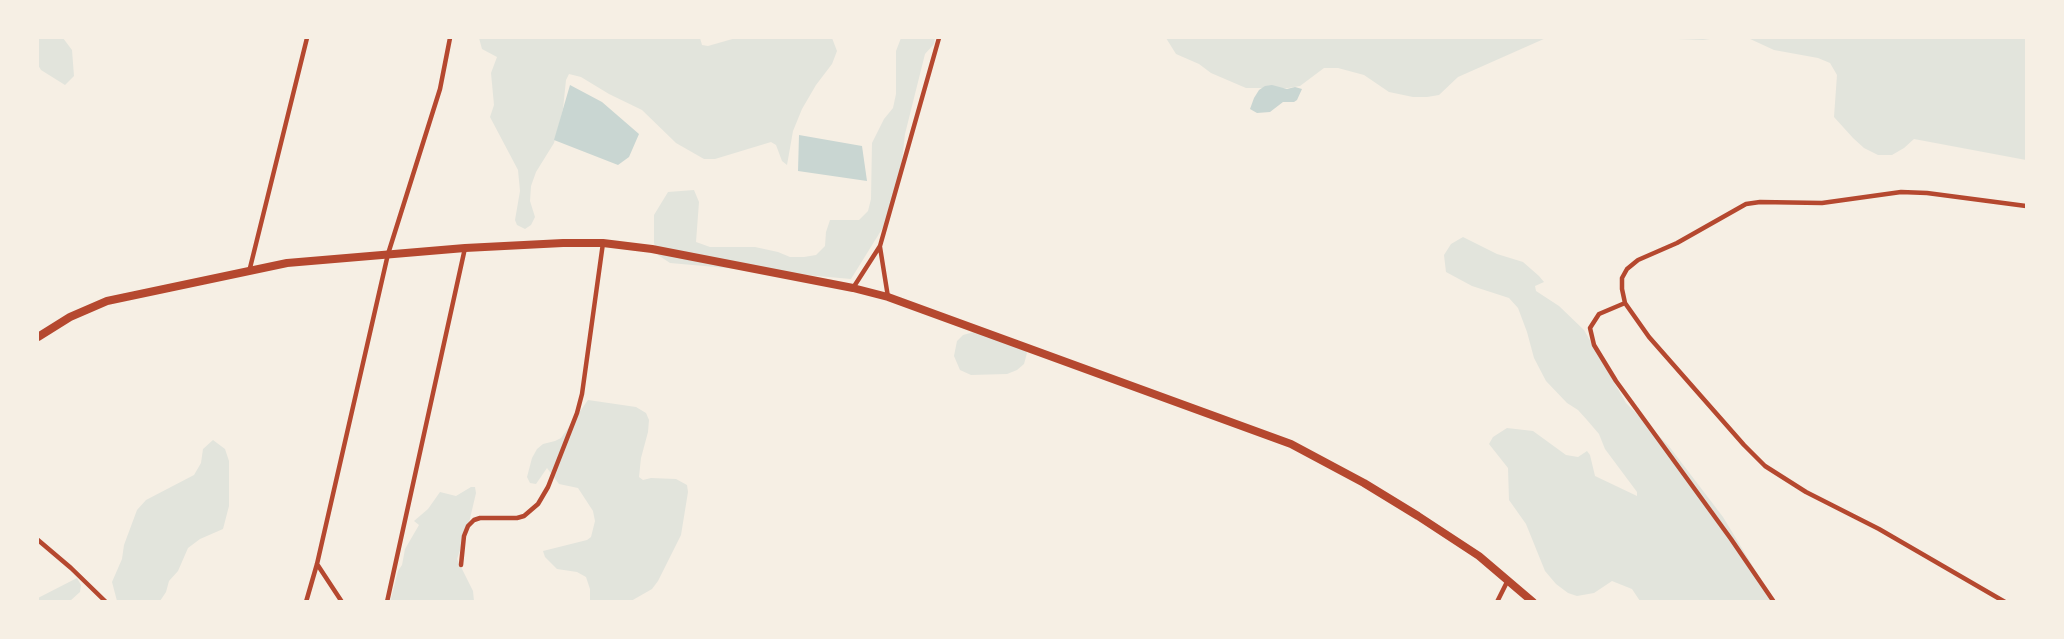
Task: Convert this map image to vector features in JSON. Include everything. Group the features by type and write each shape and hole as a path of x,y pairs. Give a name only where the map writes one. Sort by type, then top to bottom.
{"main road":[{"path":"38,337 70,317 107,301 287,263 465,248 563,243 603,243 652,249 853,288 888,297 1292,444 1364,483 1418,516 1479,556 1533,602"}],"street":[{"path":"249,272 307,38"},
{"path":"306,602 317,564 388,255 440,89 450,38"},
{"path":"853,288 880,246 939,38"},
{"path":"2005,602 1878,529 1806,492 1765,465 1744,445 1649,337 1624,303 1622,289 1627,269 1638,260 1677,243 1746,204 1760,202 1822,203 1902,192 1927,193 2026,206"},
{"path":"461,565 464,536 468,526 474,520 524,516 538,504 548,487 577,413 582,394 603,243"},
{"path":"880,246 888,297"},
{"path":"387,602 465,248"},
{"path":"1624,303 1599,314 1590,328 1594,345 1616,381 1774,602"},
{"path":"38,540 71,568 105,602"},
{"path":"317,564 342,602"},
{"path":"1497,602 1508,580"}],"shaded area":[{"path":"38,38 63,38 72,50 74,76 65,85 41,70 38,65"},
{"path":"479,38 700,38 702,45 708,46 736,38 832,38 837,51 832,64 802,109 793,131 787,165 782,161 776,145 771,142 715,159 704,159 676,143 642,110 581,77 569,74 554,143 536,172 531,186 530,201 535,217 531,225 525,229 517,225 515,220 520,191 518,170 490,117 494,105 491,73 497,57 482,49"},
{"path":"901,38 935,38 934,44 925,54 905,134 892,209 851,279 670,263 658,255 654,243 654,215 668,192 694,190 699,202 696,242 710,247 755,247 790,257 816,255 825,246 830,220 859,220 868,211 871,199 872,143 884,119 893,108 896,94 896,51"},
{"path":"1166,38 1546,38 1458,77 1439,95 1413,97 1389,92 1364,75 1338,68 1324,68 1300,86 1246,88 1176,54"},
{"path":"1653,38 1717,38 1703,40"},
{"path":"1748,38 2026,38 2026,160 1914,139 1892,155 1878,155 1864,148 1834,117 1837,75 1830,63 1818,58 1774,50"},
{"path":"570,85 602,102 639,134 629,157 618,165 554,140"},
{"path":"1272,85 1287,89 1295,87 1302,89 1297,100 1283,102 1270,112 1257,113 1250,109 1259,90"},
{"path":"799,135 862,146 867,181 798,171"},
{"path":"1463,237 1497,254 1523,262 1539,276 1544,282 1535,286 1536,291 1559,306 1584,330 1626,403 1668,445 1723,517 1774,601 1640,601 1632,589 1612,581 1594,593 1577,596 1568,593 1556,584 1545,571 1526,524 1509,500 1508,468 1489,444 1493,437 1507,428 1533,431 1566,455 1578,457 1587,451 1595,476 1637,496 1637,492 1605,449 1599,434 1578,410 1567,403 1546,381 1534,358 1518,308 1509,298 1472,286 1446,272 1444,255 1451,244"},
{"path":"978,331 1021,344 1027,353 1024,364 1007,374 971,375 960,370 954,356 957,341 963,335"},
{"path":"588,400 636,407 646,413 649,420 648,432 639,477 643,480 676,479 687,485 688,492 681,535 652,589 631,601 590,601 590,589 586,577 577,572 557,569 545,557 543,551 591,537 595,521 593,511 578,488 559,484 547,468 536,484 530,483 527,477 537,449 543,444 561,438"},
{"path":"213,440 225,449 229,461 229,506 223,529 200,539 188,548 178,571 169,581 160,601 117,601 112,582 122,559 124,545 137,510 146,500 194,475 201,463 203,449"},
{"path":"475,487 476,493 457,559 473,591 474,601 390,602 405,549 419,525 414,521 428,509 440,492 456,496"},
{"path":"77,578 81,585 80,592 70,601 38,601 38,598"}]}
